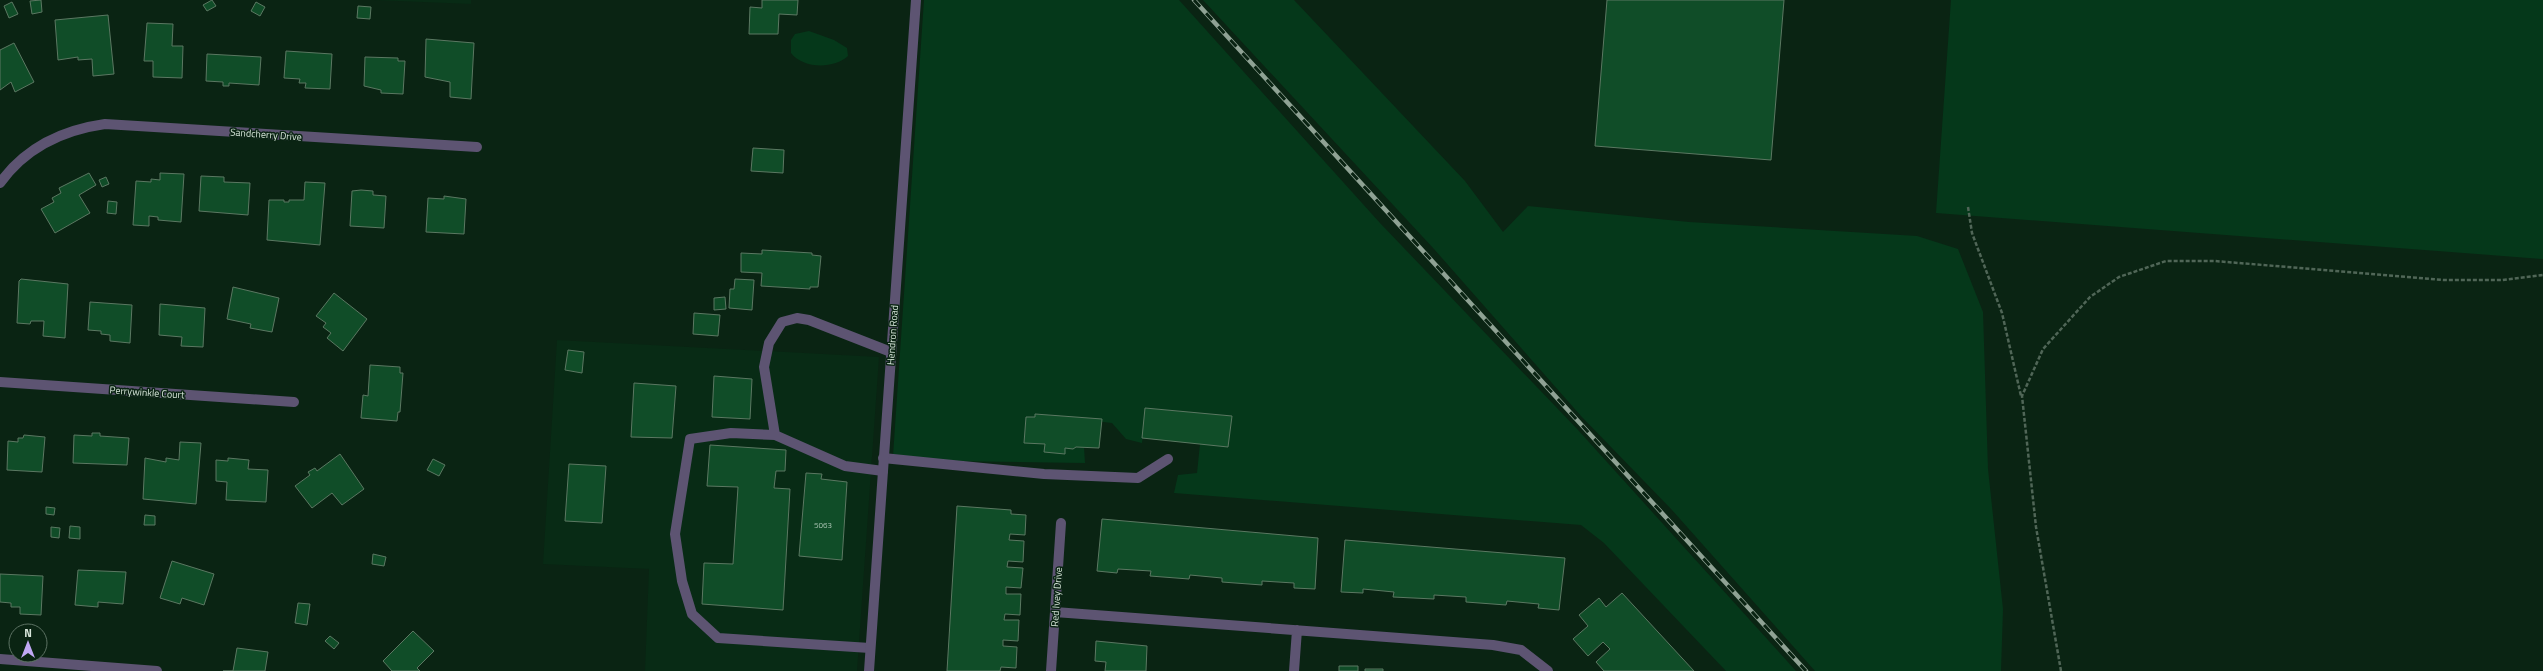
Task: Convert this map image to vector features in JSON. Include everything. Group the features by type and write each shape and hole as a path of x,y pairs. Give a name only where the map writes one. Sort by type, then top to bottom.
{"street":[{"name":"Hendron Road","path":"869,671 916,0"},
{"name":"Sandcherry Drive","path":"0,183 15,165 56,136 79,127 105,124 477,147"},
{"path":"775,435 764,367 769,343 782,322 797,318 810,320 891,352"},
{"name":"Perrywinkle Court","path":"0,382 294,402"},
{"path":"870,648 718,638 692,614 682,582 675,534 690,439 731,432 775,435 845,466 883,471"},
{"path":"883,458 1044,474 1138,478 1168,459"},
{"name":"Red Ivey Drive","path":"1051,671 1061,523"},
{"path":"1055,612 1493,644 1521,650 1548,671"},
{"path":"1294,671 1297,630"},
{"path":"0,659 157,670"}],"path":[{"path":"1968,207 1972,233 2002,313 2022,396 2036,527 2061,671"},
{"path":"2022,396 2043,349 2090,297 2119,277 2166,261 2215,261 2443,280 2502,280 2543,275"}],"shaded area":[{"path":"374,0 471,0 471,4"},
{"path":"924,0 1179,0 1380,223 1578,430 1796,671 1726,671 1604,543 1581,525 1174,493 1178,475 1197,473 1200,444 1228,447 1232,416 1146,408 1142,443 1126,439 1112,423 1035,414 1035,417 1026,417 1024,443 1045,444 1045,452 1064,454 1065,448 1084,447 1085,463 947,461 893,456"},
{"path":"1203,0 1294,0 1465,181 1503,232 1528,206 1689,222 1917,236 1958,249 1983,312 1988,469 2003,609 2001,671 1815,671 1672,510 1581,416 1434,249"},
{"path":"1951,0 2543,0 2543,259 1936,213"},
{"path":"809,31 834,40 847,48 848,56 835,63 827,65 811,64 796,58 791,53 791,40 795,34"},
{"path":"557,340 879,357 857,671 645,671 649,569 543,564"}],"building":[{"path":"41,0 42,12 32,14 30,1"},
{"path":"212,0 216,6 207,11 203,5"},
{"path":"762,0 798,0 797,15 779,14 778,34 749,34 750,7 762,8"},
{"path":"1607,0 1784,0 1771,160 1595,146"},
{"path":"12,2 18,14 9,18 4,6"},
{"path":"256,2 265,7 260,16 251,11"},
{"path":"358,6 371,7 370,19 357,18"},
{"path":"108,15 114,74 93,76 92,59 78,60 78,57 58,60 55,20"},
{"path":"147,23 173,24 172,46 183,46 182,78 153,77 153,61 144,61"},
{"path":"426,39 474,43 471,99 450,97 450,82 425,77"},
{"path":"14,43 34,82 15,92 11,82 0,90 0,50"},
{"path":"286,51 332,54 330,89 305,88 306,83 299,83 300,79 284,78"},
{"path":"207,54 261,57 259,85 229,83 229,86 223,86 223,82 206,81"},
{"path":"365,57 398,58 398,61 405,61 403,94 381,93 381,90 364,86"},
{"path":"753,148 784,150 783,173 751,171"},
{"path":"89,173 96,185 79,195 90,213 55,233 41,209 54,202 52,198 61,193 59,188"},
{"path":"160,173 184,174 181,222 158,220 158,217 149,216 149,226 133,225 136,181 151,182 151,179 160,180"},
{"path":"201,176 224,177 224,182 250,183 248,215 199,211"},
{"path":"106,177 109,184 102,187 99,180"},
{"path":"305,182 325,183 320,245 267,240 269,200 284,200 284,202 289,202 289,200 304,200"},
{"path":"352,191 373,191 373,195 386,196 384,228 350,226"},
{"path":"444,196 466,199 464,234 426,232 428,198 444,199"},
{"path":"108,201 117,202 116,214 107,213"},
{"path":"762,250 812,253 812,255 821,256 818,287 810,287 810,289 761,286 762,273 741,272 741,253 762,254"},
{"path":"21,279 68,284 65,338 43,336 44,321 31,321 30,324 17,323 19,281"},
{"path":"735,279 754,280 752,310 729,308 730,289 734,289"},
{"path":"233,287 279,298 272,332 250,328 251,324 227,319"},
{"path":"334,293 367,319 343,351 327,338 331,333 323,327 326,323 316,316"},
{"path":"725,297 726,309 714,310 714,298"},
{"path":"90,302 132,305 130,343 110,341 110,335 101,334 101,331 88,330"},
{"path":"160,304 205,308 203,347 181,346 182,337 159,335"},
{"path":"694,313 720,315 718,336 693,334"},
{"path":"568,350 584,352 582,373 565,370"},
{"path":"370,365 400,367 400,373 403,373 400,412 398,412 397,421 361,418 363,395 368,396"},
{"path":"714,376 752,379 750,419 712,417"},
{"path":"634,383 676,386 672,438 631,437"},
{"path":"1145,408 1232,416 1228,447 1142,438"},
{"path":"1035,414 1102,419 1099,448 1065,448 1065,454 1044,452 1045,444 1024,443 1026,417 1035,417"},
{"path":"92,433 100,433 100,436 129,438 127,465 73,463 74,435 92,436"},
{"path":"24,435 45,437 42,472 7,470 8,441 18,442 18,438 23,438"},
{"path":"180,442 201,443 196,504 143,499 145,458 166,462 166,458 179,460"},
{"path":"710,445 786,450 785,471 776,471 774,488 790,489 783,610 702,604 704,563 733,564 738,487 707,486"},
{"path":"340,454 364,489 342,505 332,493 312,508 295,486 310,475 308,472 315,468 317,471"},
{"path":"228,458 249,460 248,469 268,470 266,502 226,500 227,482 216,481 216,460 228,461"},
{"path":"433,459 445,465 439,476 427,470"},
{"path":"569,464 606,466 602,523 565,521"},
{"path":"806,473 822,474 821,479 847,482 842,560 799,556"},
{"path":"957,506 1011,510 1011,514 1026,515 1025,535 1010,534 1009,540 1024,541 1023,562 1008,561 1007,567 1023,568 1021,588 1006,587 1006,594 1021,594 1020,615 1005,614 1004,620 1019,620 1018,641 1003,640 1003,646 1017,647 1016,668 1001,667 1000,671 947,671"},
{"path":"46,507 55,508 54,515 46,514"},
{"path":"145,515 155,516 155,525 144,525"},
{"path":"1102,519 1318,538 1315,589 1294,588 1294,583 1262,581 1262,585 1222,582 1222,578 1190,575 1189,579 1150,576 1151,571 1118,569 1117,573 1097,571"},
{"path":"70,526 80,527 80,539 69,538"},
{"path":"51,527 60,528 59,538 51,537"},
{"path":"1345,540 1565,558 1559,610 1538,608 1539,604 1507,601 1506,605 1466,602 1466,597 1434,595 1434,599 1393,597 1394,592 1363,589 1363,593 1341,592"},
{"path":"373,554 386,557 384,566 372,564"},
{"path":"172,561 214,574 204,605 182,598 180,604 160,598"},
{"path":"78,570 126,572 123,604 98,602 98,607 75,605"},
{"path":"0,574 43,576 41,615 20,614 20,607 11,607 11,603 0,602"},
{"path":"1622,593 1694,671 1604,671 1596,662 1610,649 1603,642 1588,656 1573,639 1588,626 1579,615 1599,598 1606,607"},
{"path":"298,603 310,604 307,625 295,623"},
{"path":"413,631 434,651 417,668 420,671 392,671 383,661"},
{"path":"330,636 339,643 334,649 325,641"},
{"path":"1096,641 1147,646 1146,671 1105,671 1106,662 1095,661"},
{"path":"237,648 268,652 265,671 233,671"},
{"path":"1339,666 1358,666 1358,671 1339,671"},
{"path":"1365,669 1383,669 1383,671 1365,671"}],"railway":[{"path":"1194,0 1806,671"}]}
